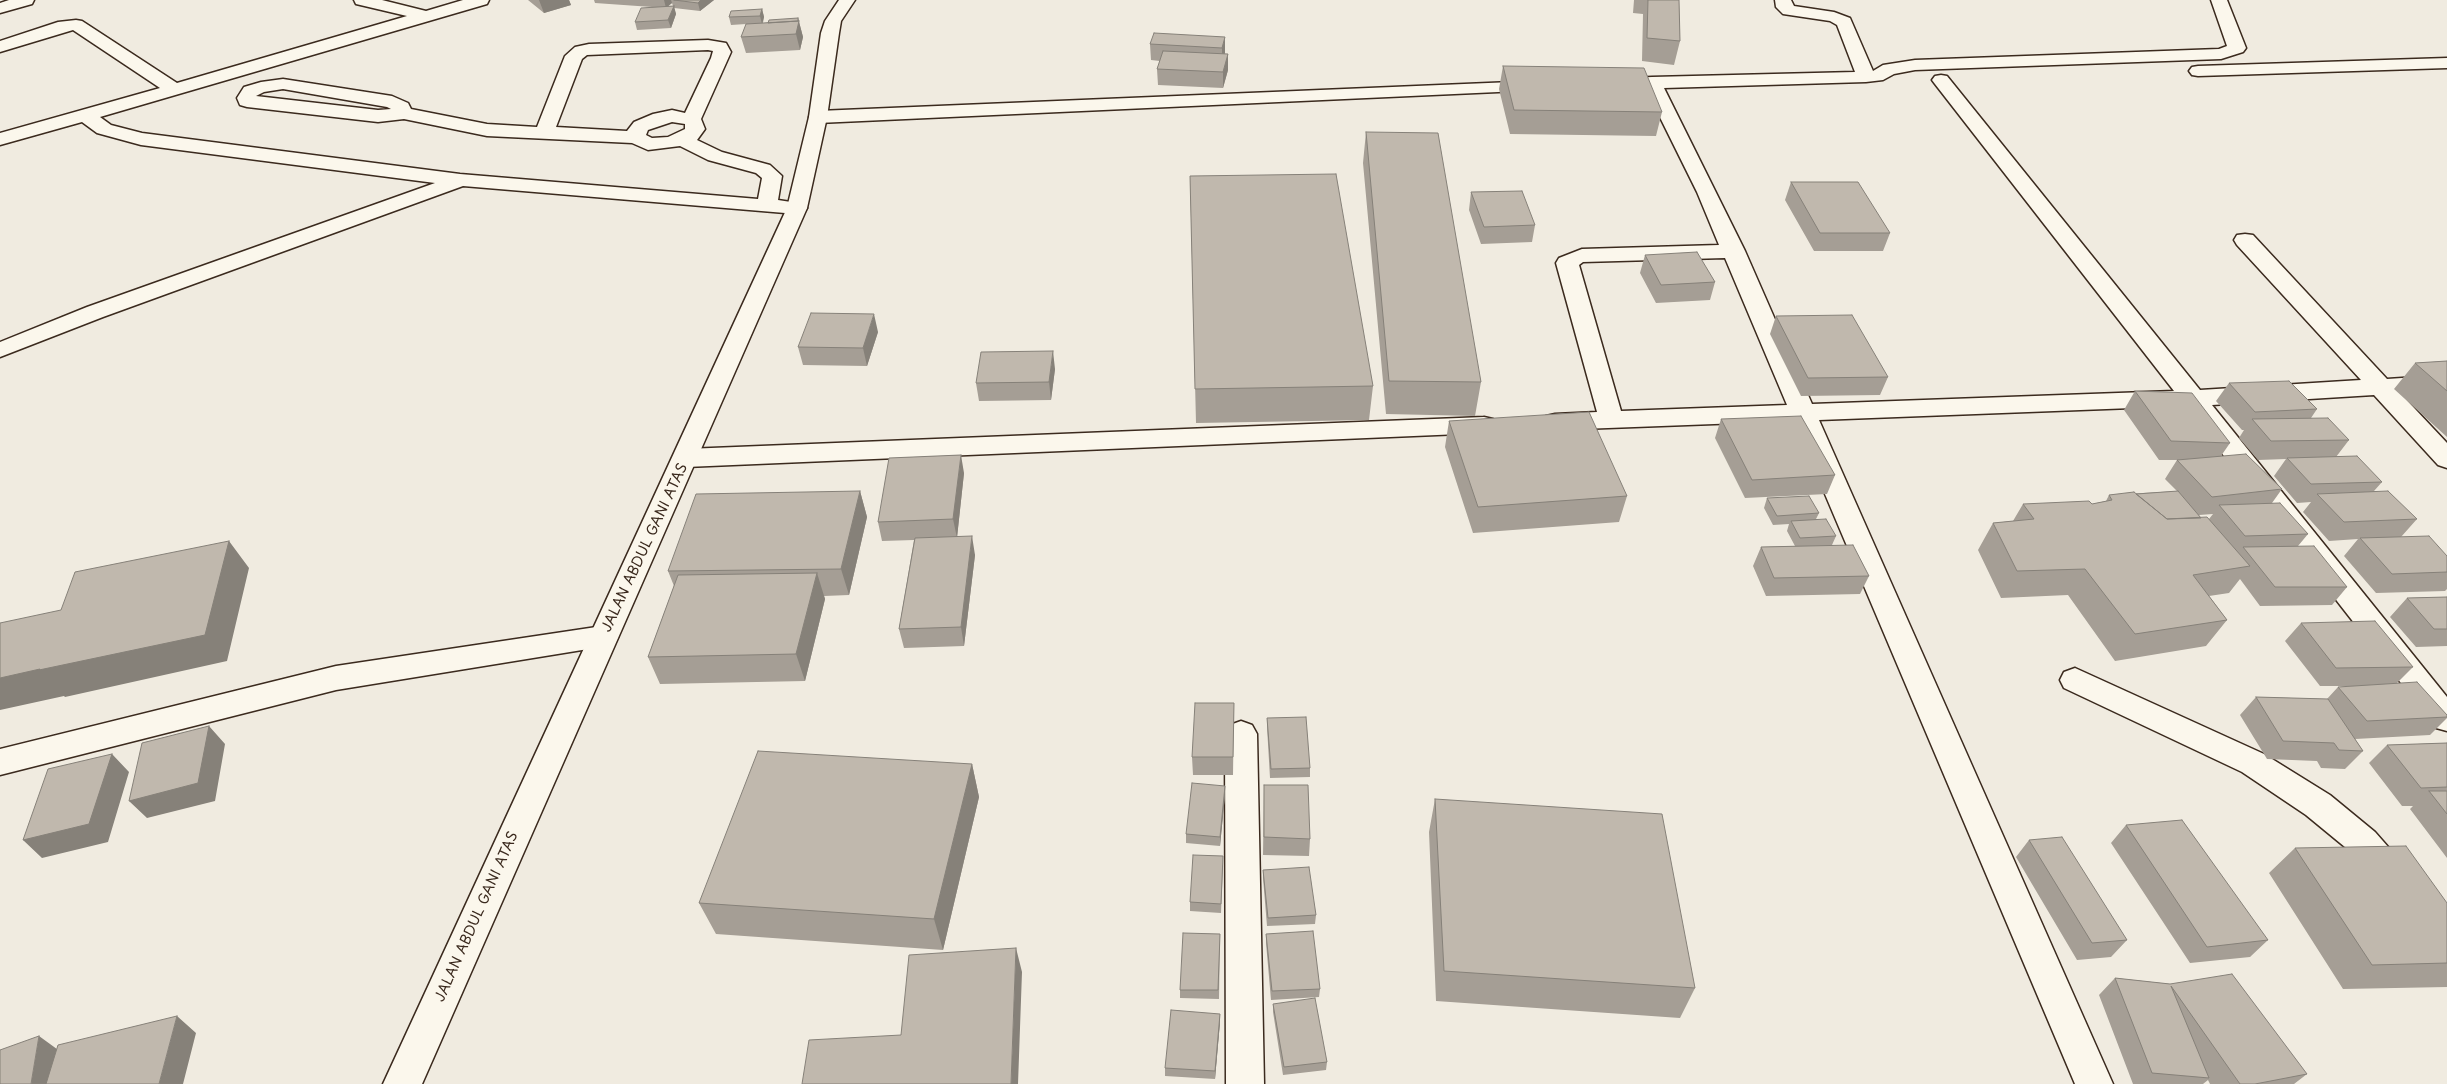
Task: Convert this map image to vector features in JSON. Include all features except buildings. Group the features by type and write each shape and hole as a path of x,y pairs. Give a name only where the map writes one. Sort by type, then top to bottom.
{"street":[{"path":"0,8 26,0"},
{"path":"362,0 428,16"},
{"path":"0,139 86,116 481,0"},
{"name":"JALAN ABDUL GANI ATAS","path":"402,1084 603,637 686,458 797,208 818,117 830,33 833,21 847,0"},
{"path":"1783,0 1784,7 1789,10 1834,17 1844,22 1871,77"},
{"path":"1871,77 1889,68 1915,65 2222,54 2237,48 2219,0"},
{"path":"0,47 64,26 76,25 175,90"},
{"path":"544,134 574,56 581,51 589,49 708,45 720,48 722,52 720,58 691,120"},
{"path":"1595,84 1871,77 1941,80 2445,65"},
{"path":"1941,80 2447,719"},
{"path":"1652,82 1707,192 1734,252 1801,411 2094,1084"},
{"path":"404,113 401,107 392,102 283,84 261,86 250,91 246,98 247,101 378,116 404,113 431,120 488,130 636,137 648,144 671,143 682,140 695,130 695,124 691,120 672,116 660,118 641,126 636,131 636,137"},
{"path":"818,117 1556,85"},
{"path":"86,116 104,129 141,139 460,180 797,208"},
{"path":"682,140 715,156 763,169 772,176 768,206"},
{"path":"0,350 95,312 460,180"},
{"path":"2245,240 2447,459"},
{"path":"1611,419 1567,263 1574,258 1582,256 1734,252"},
{"path":"686,458 1801,411 2191,398 2447,382"},
{"path":"0,762 336,678 603,637"},
{"path":"2075,680 2253,763 2318,805 2363,842 2411,899"},
{"path":"1241,734 1245,1084"}]}
